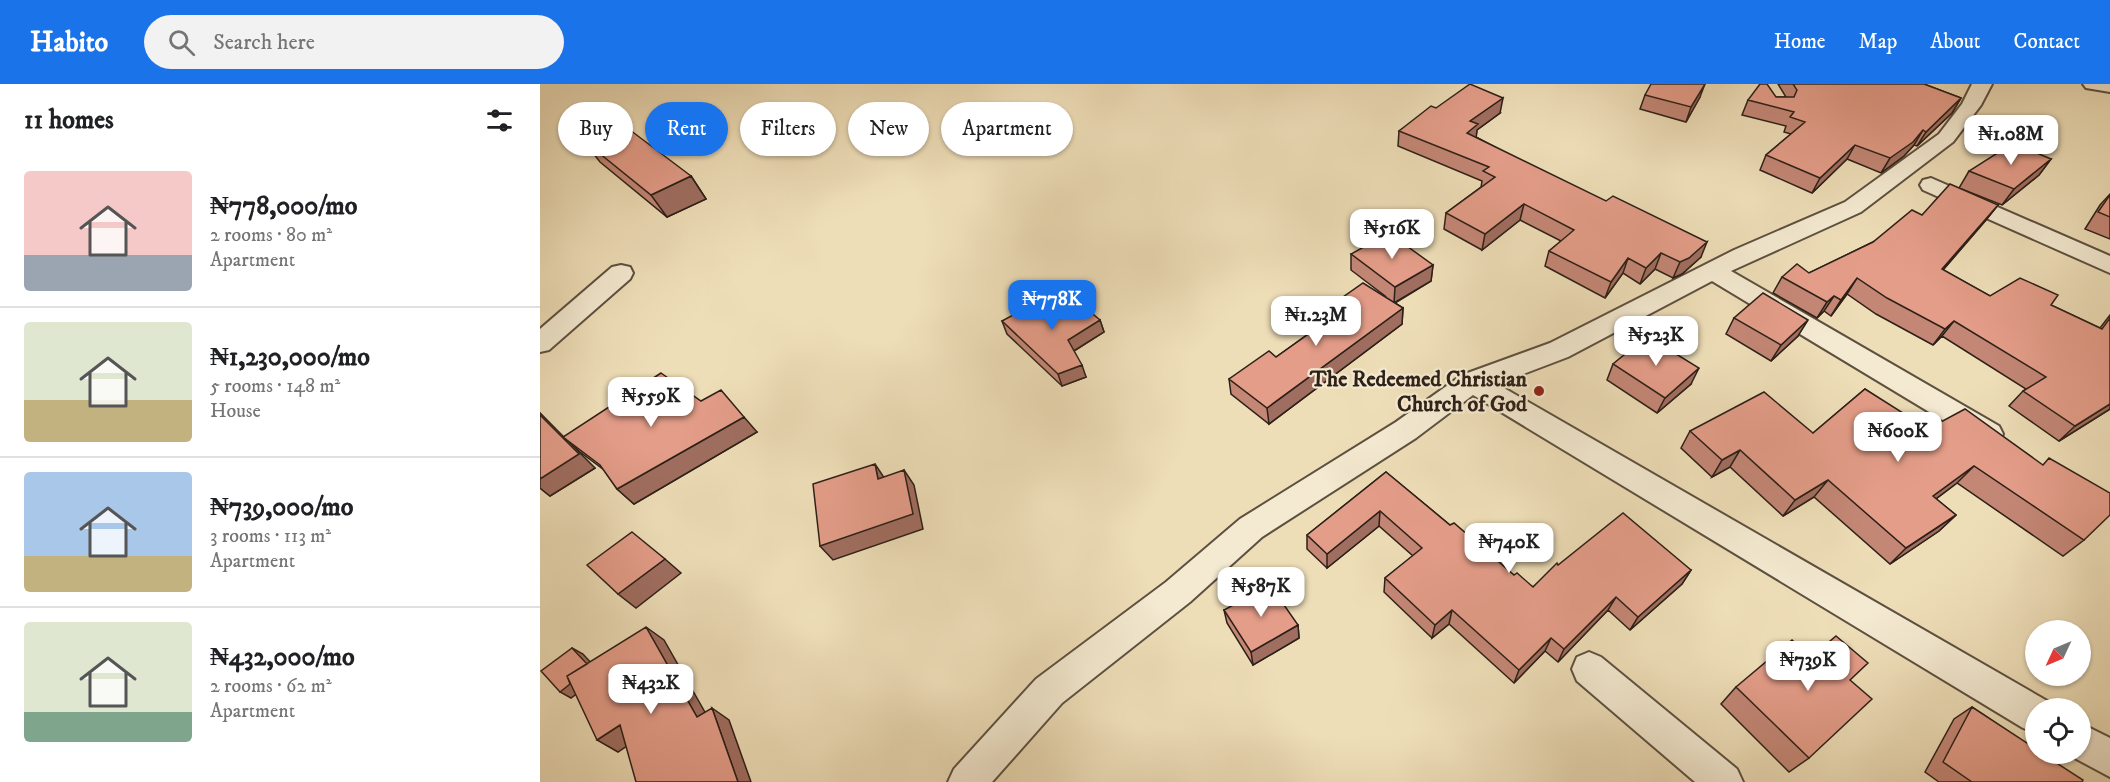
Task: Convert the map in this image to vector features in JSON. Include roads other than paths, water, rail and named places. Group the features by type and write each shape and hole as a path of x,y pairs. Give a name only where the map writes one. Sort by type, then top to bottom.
{"street":[{"path":"967,782 1049,691 1178,592 1251,528 1406,430 1472,382 1559,350 1742,255 1853,207 1946,138 1971,105 1982,84"},
{"path":"2092,84 2110,86"},
{"path":"1931,185 2110,265"},
{"path":"1712,270 2008,445"},
{"path":"540,343 621,273"},
{"path":"1472,382 2025,709"},
{"path":"1589,669 1724,782"},
{"path":"2091,747 2110,758"}],"place":[{"name":"The Redeemed Christian Church of God","path":"1539,391"}]}
